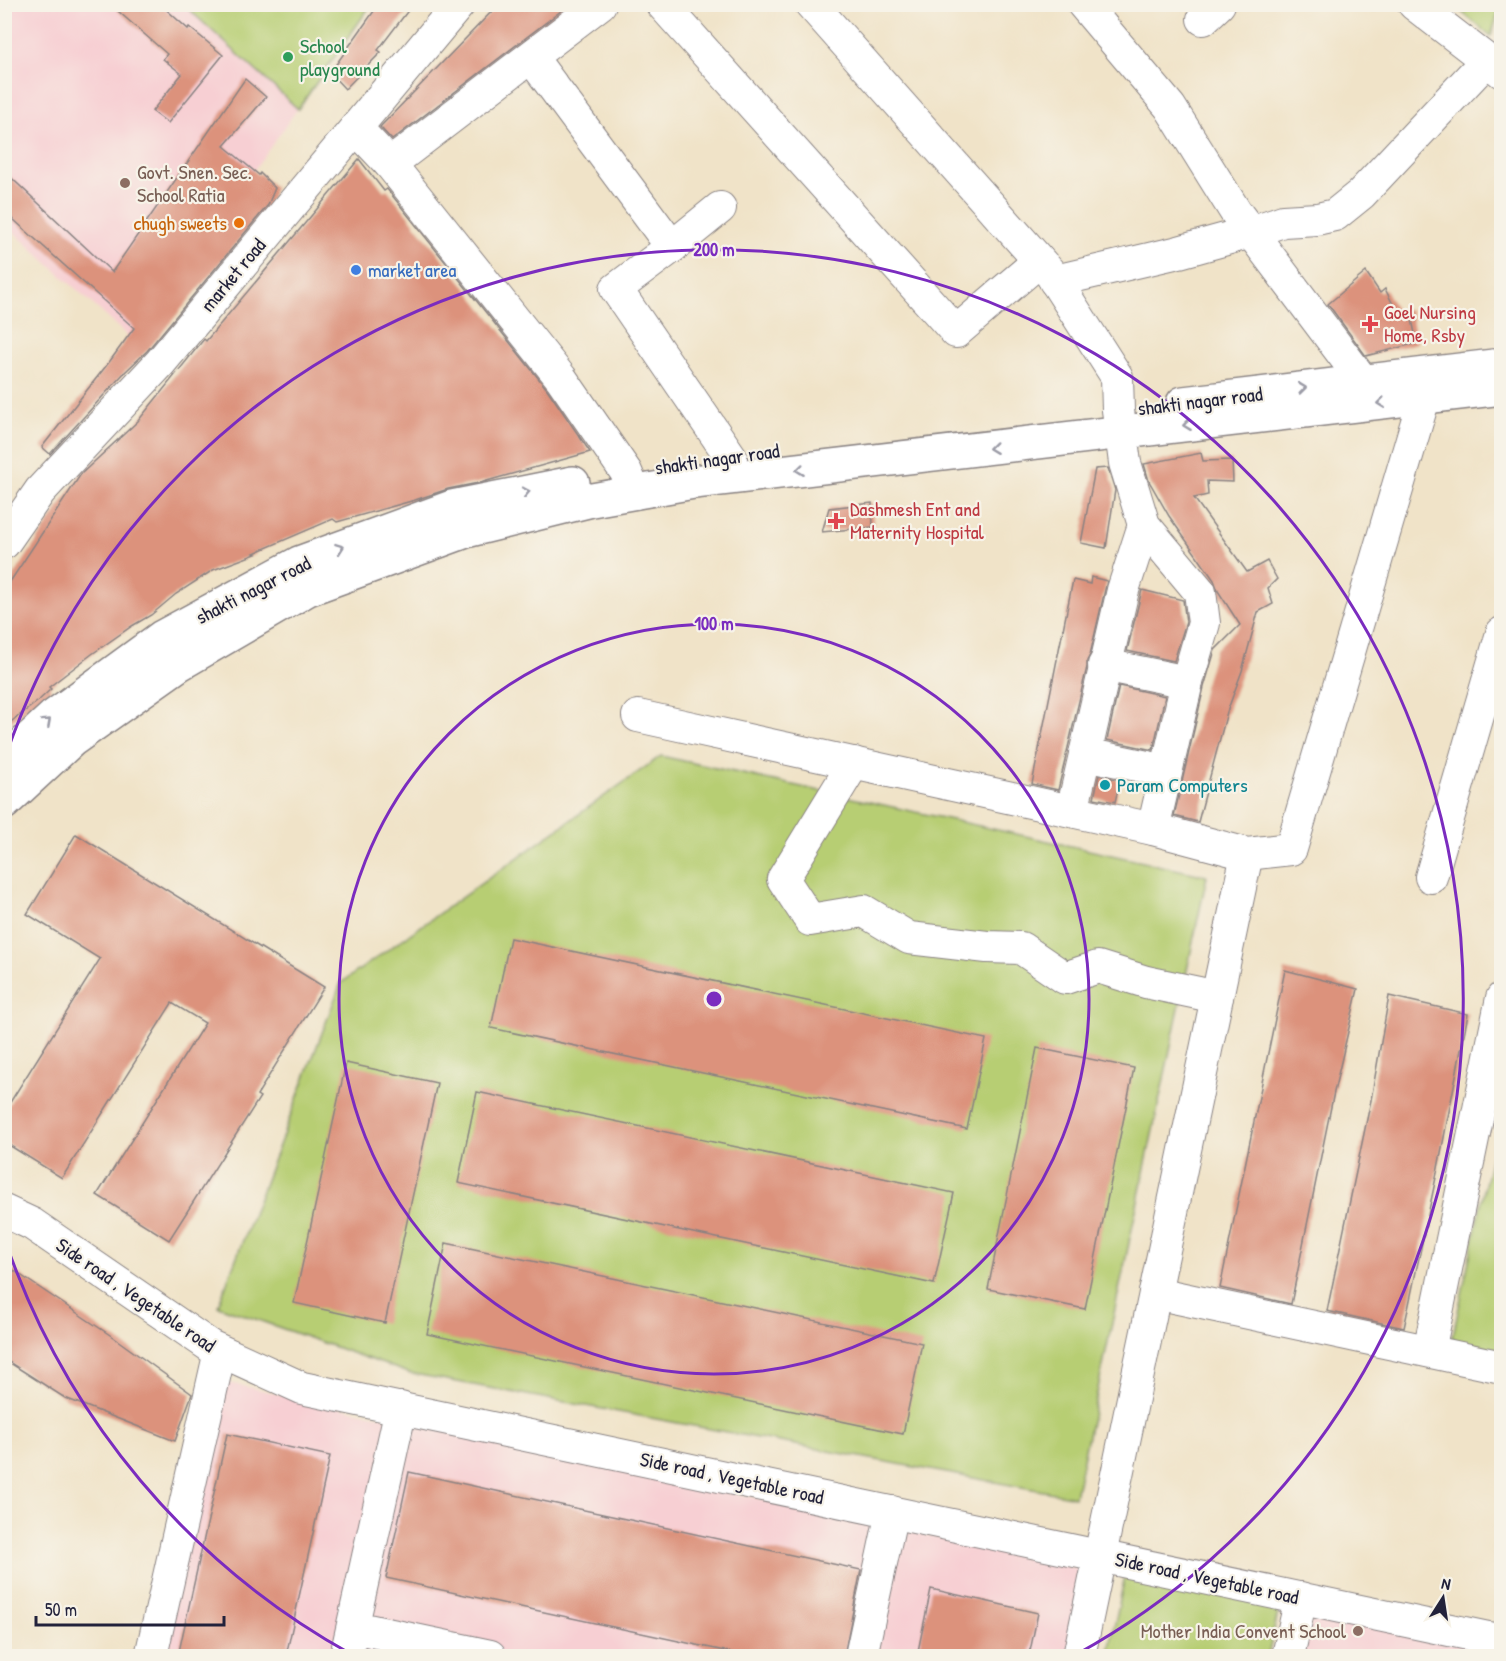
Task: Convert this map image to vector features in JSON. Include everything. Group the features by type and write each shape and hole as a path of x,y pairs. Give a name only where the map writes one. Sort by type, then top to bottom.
{"main road":[{"name":"shakti nagar road","path":"4,762 54,716 162,637 299,563 452,507 630,482 670,464 1119,422 1363,381 1502,365"},
{"path":"4,803 72,740 169,672 308,589 466,531 592,500 630,482 706,481 1119,422 1424,398 1502,388"}],"street":[{"name":"market road","path":"4,543 40,492 160,363 459,4"},
{"path":"390,164 600,4"},
{"path":"663,4 956,332 1047,271 1179,252 1283,221 1317,219 1335,215 1361,194 1494,66 1414,4"},
{"path":"811,4 1047,271 1118,376 1119,422 1125,463 1144,525 1200,592 1204,623 1187,682 1153,829"},
{"path":"1083,4 1170,107 1235,211 1363,381"},
{"path":"531,57 672,247"},
{"path":"356,128 390,164 561,378 630,482"},
{"path":"720,208 616,289 731,457"},
{"path":"638,716 1153,829 1247,854 1291,849 1424,398"},
{"path":"1072,811 1104,665 1123,590 1144,525"},
{"path":"1431,878 1502,633"},
{"path":"1104,665 1187,682"},
{"path":"1085,754 1166,771"},
{"path":"854,763 783,879 810,920 864,911 909,938 987,947 1021,948 1065,978 1098,967 1146,982 1217,997"},
{"path":"1079,1656 1247,854"},
{"path":"1429,1351 1502,998"},
{"name":"Side road , Vegetable road","path":"4,1211 32,1224 210,1346 302,1388 1502,1641"},
{"path":"1155,1293 1502,1367"},
{"path":"151,1656 220,1351"},
{"path":"401,1408 349,1642 490,1656"},
{"path":"861,1656 892,1512"},
{"path":"1288,1656 1301,1598"}],"shaded area":[{"name":"Govt. Snen. Sec. School Ratia","path":"5,5 371,5 133,341 5,224"},
{"path":"220,1381 1087,1570 1068,1656 160,1656"},
{"name":"Mother India Convent School","path":"1313,1611 1502,1651 1501,1656 1303,1656"}],"green space":[{"name":"School playground","path":"184,5 371,5 298,109"},
{"path":"1453,5 1501,5 1491,36"},
{"path":"661,756 1207,876 1075,1497 409,1373 218,1306 341,983"},
{"path":"1501,1110 1501,1350 1452,1340"},
{"path":"1126,1571 1280,1604 1268,1656 1108,1656"}],"building":[{"path":"110,4 160,4 188,29 189,27 223,55 168,123 152,111 182,74 163,59 167,54"},
{"path":"379,4 413,4 378,50 381,52 345,89 330,73"},
{"path":"499,4 570,4 392,140 380,127"},
{"path":"245,79 266,97 224,146 259,175 260,173 275,188 268,205 147,351 50,454 42,447 134,328 4,211 4,171 112,272"},
{"name":"market area","path":"359,159 384,191 387,189 547,389 590,452 483,482 448,489 337,522 333,519 254,553 256,554 213,570 92,654 49,687 51,689 37,702 4,727 4,591 81,474 138,421 204,339 206,341"},
{"path":"1366,272 1380,293 1385,289 1396,310 1410,310 1417,343 1366,356 1328,304"},
{"path":"1201,453 1203,461 1232,460 1233,482 1207,481 1208,495 1194,498 1247,572 1267,561 1277,579 1268,588 1273,604 1258,612 1242,671 1227,712 1198,822 1174,816 1204,687 1215,650 1240,625 1218,591 1214,580 1169,516 1149,481 1144,464"},
{"path":"1108,468 1115,490 1106,548 1081,543 1095,469"},
{"path":"872,503 873,527 822,532 829,508"},
{"path":"1091,577 1107,581 1058,790 1032,784 1073,580 1090,584"},
{"path":"1142,590 1183,600 1186,622 1174,661 1127,651"},
{"path":"1119,686 1165,696 1153,750 1107,740"},
{"path":"1099,775 1120,780 1115,802 1094,798"},
{"path":"76,834 324,987 257,1095 260,1097 169,1240 97,1195 205,1023 172,1003 62,1178 4,1142 4,1112 100,959 27,914"},
{"path":"510,938 986,1039 967,1129 491,1028"},
{"path":"1285,970 1358,989 1334,1092 1291,1304 1220,1288"},
{"path":"1389,996 1468,1014 1404,1328 1327,1311 1371,1100"},
{"path":"1037,1048 1134,1068 1085,1309 988,1289"},
{"path":"346,1063 437,1083 385,1323 294,1303"},
{"path":"477,1092 954,1193 934,1284 458,1183"},
{"path":"446,1243 922,1343 903,1434 427,1334"},
{"path":"4,1264 113,1337 192,1394 175,1441 65,1398 4,1359"},
{"path":"227,1434 330,1456 286,1656 178,1656"},
{"path":"409,1472 861,1570 844,1656 748,1656 386,1578"},
{"path":"931,1589 1038,1613 1029,1656 917,1656"}],"place":[{"name":"School playground","path":"288,57"},
{"name":"Govt. Snen. Sec. School Ratia","path":"125,183"},
{"name":"chugh sweets","path":"239,223"},
{"name":"market area","path":"356,270"},
{"name":"Goel Nursing Home, Rsby","path":"1370,324"},
{"name":"Dashmesh Ent and Maternity Hospital","path":"836,521"},
{"name":"Param Computers","path":"1105,785"},
{"name":"Mother India Convent School","path":"1358,1631"}]}
